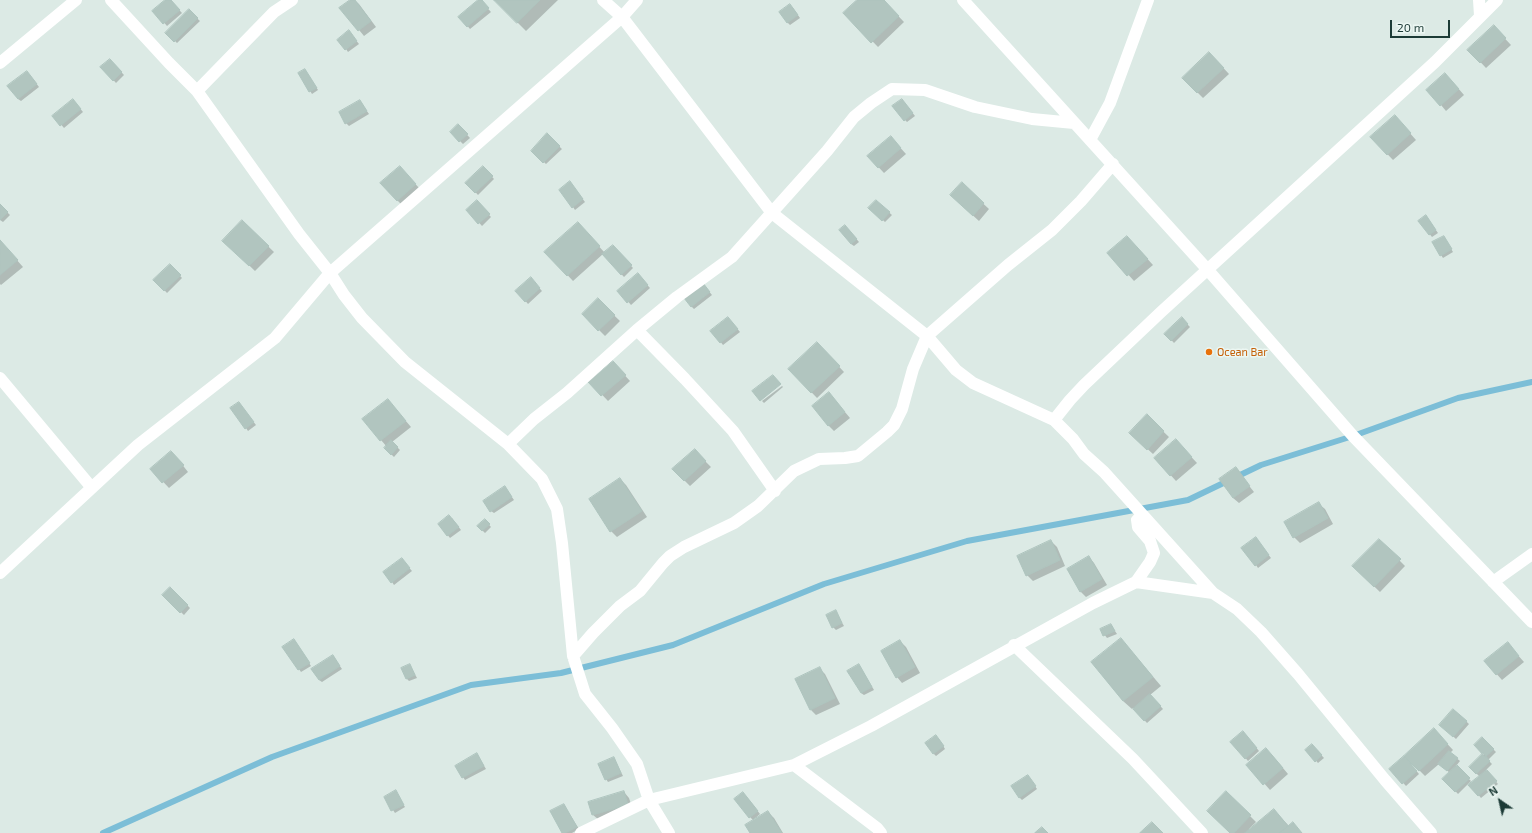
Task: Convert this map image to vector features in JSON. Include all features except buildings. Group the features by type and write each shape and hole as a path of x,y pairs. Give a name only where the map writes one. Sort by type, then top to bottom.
{"street":[{"path":"0,63 76,0"},
{"path":"111,0 197,91 299,234 330,273 344,295 362,318 405,362 508,444 542,479 557,509 562,543 573,656 585,694 638,764 649,800 669,833"},
{"path":"197,91 274,12 292,0"},
{"path":"603,0 622,17 772,213 927,336 956,370 973,384 1054,420 1073,439 1084,454 1104,472 1214,593 1237,609 1261,632 1431,833"},
{"path":"0,573 138,445 275,338 330,273 622,17 637,0"},
{"path":"963,0 1207,269 1353,436 1532,622"},
{"path":"1090,140 1110,103 1148,0"},
{"path":"1479,0 1480,16"},
{"path":"1054,420 1084,385 1207,269 1435,62 1497,0"},
{"path":"508,444 534,419 566,393 637,330 677,297 732,257 827,151 854,117 892,89 926,90 975,107 1032,119 1074,122"},
{"path":"573,656 620,606 640,590 670,556 684,546 734,523 758,506 775,491 790,474 812,461 819,459 858,456 887,432 894,425 902,409 913,369 927,336 1008,265 1052,230 1081,201 1113,164"},
{"path":"637,330 685,378 733,431 775,491"},
{"path":"0,378 92,488"},
{"path":"581,833 649,800 794,765 871,726 1092,603 1136,582 1150,562 1154,553 1150,541 1138,527 1137,520 1142,515"},
{"path":"1493,582 1532,554"},
{"path":"1136,582 1214,593"},
{"path":"1014,646 1133,759 1202,833"},
{"path":"794,765 877,828 881,833"}],"waterway":[{"path":"103,833 272,757 471,685 561,673 673,645 824,584 967,541 1188,500 1261,465 1353,436 1458,398 1532,382"}],"place":[{"name":"Ocean Bar","path":"1209,352"}]}
